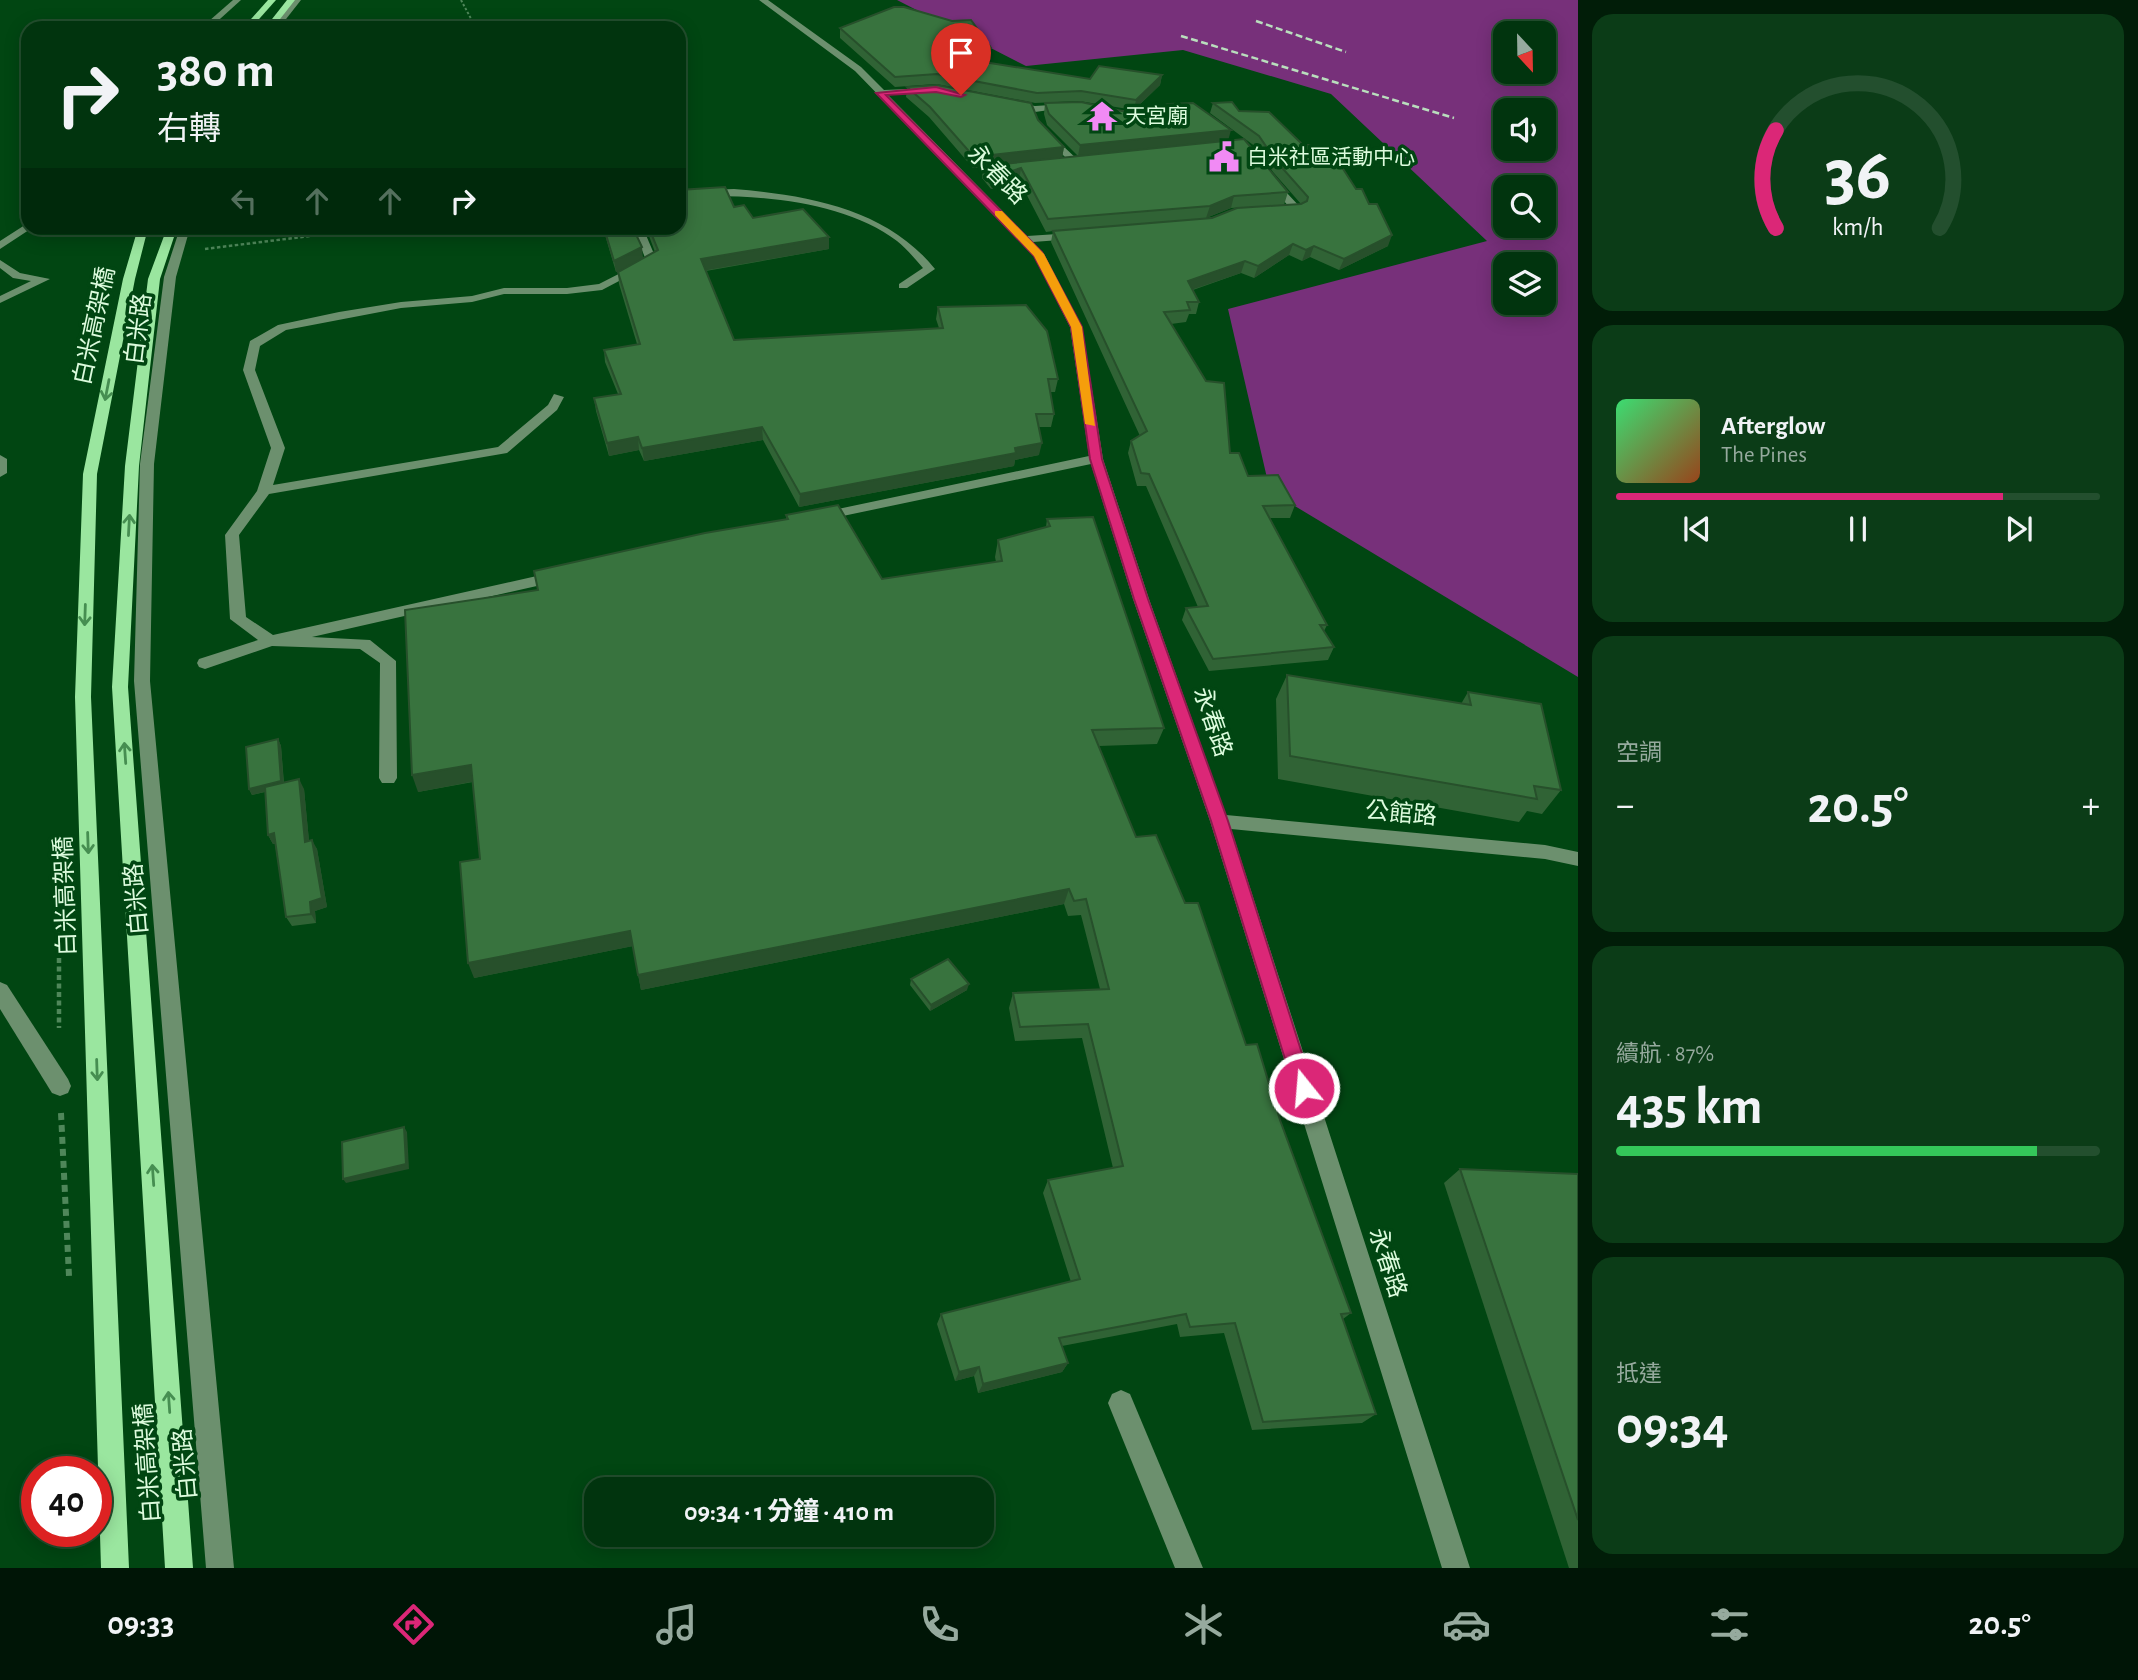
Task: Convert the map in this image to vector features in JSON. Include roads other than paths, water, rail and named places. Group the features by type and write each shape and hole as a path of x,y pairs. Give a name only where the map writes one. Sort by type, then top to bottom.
{"main road":[{"path":"253,21 272,0"},
{"path":"274,21 291,0"},
{"name":"白米高架橋","path":"115,1568 83,697 90,474 129,279 142,235"},
{"name":"白米高架橋","path":"170,235 154,279 132,466 120,687 179,1568"}],"street":[{"path":"213,21 237,0"},
{"path":"280,21 297,0"},
{"name":"永春路","path":"763,0 858,69 880,93 968,174 1039,254 1076,327 1096,459 1141,599 1219,821 1456,1568"},
{"path":"880,93 936,90"},
{"path":"998,102 1038,118 1075,162"},
{"path":"1038,118 1079,107"},
{"path":"1050,164 1088,160"},
{"path":"1262,167 1297,210 1263,212"},
{"path":"686,194 733,192 812,201 898,236 930,269 903,286"},
{"path":"0,246 21,231"},
{"name":"白米路","path":"183,235 170,276 147,464 142,681 220,1568"},
{"path":"388,778 388,661 364,644 271,641 238,619 232,535 264,491 278,448 249,370 254,344 282,327 351,313 472,299 504,291 567,291 602,287 652,261 641,235"},
{"path":"1024,239 1085,236"},
{"path":"0,263 17,276 44,279 0,300"},
{"path":"264,491 502,450 553,407 558,397"},
{"path":"0,459 0,472"},
{"path":"807,520 1096,459"},
{"path":"205,663 271,641 579,571"},
{"name":"公館路","path":"1219,821 1545,852 1578,859"},
{"path":"0,991 60,1086"},
{"path":"1121,1403 1189,1568"}],"railway":[{"path":"1256,21 1346,52"},
{"path":"1181,36 1454,118"}],"place":[{"name":"天宮廟","path":"1102,116"},
{"name":"白米社區活動中心","path":"1224,157"}]}
